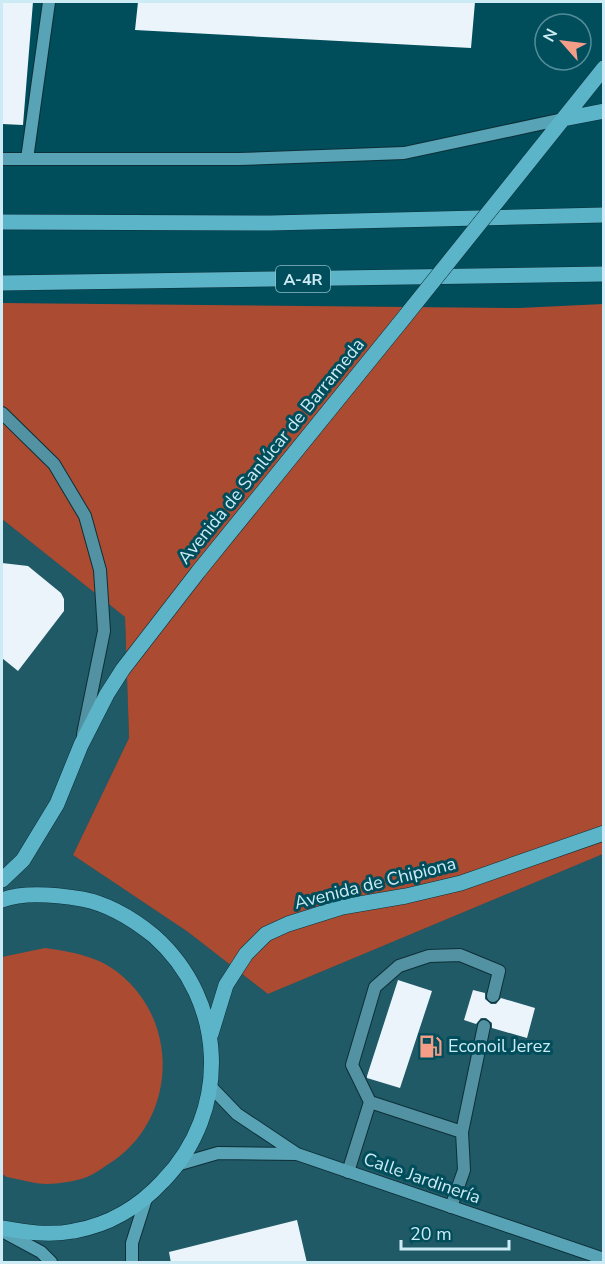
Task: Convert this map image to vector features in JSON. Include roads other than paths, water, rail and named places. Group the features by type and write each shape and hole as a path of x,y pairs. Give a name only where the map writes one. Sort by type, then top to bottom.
{"main road":[{"name":"Avenida de Sanlúcar de Barrameda","path":"2,880 23,860 57,804 81,745 107,694 161,618 603,68"},
{"path":"563,119 603,111"},
{"path":"2,222 270,223 603,215"},
{"name":"A-4R","path":"2,283 603,274"},
{"name":"Avenida de Chipiona","path":"210,1034 226,985 246,954 266,934 288,924 342,907 406,896 460,883 603,833"},
{"path":"2,900 52,894 97,902 137,922 172,952 197,991 210,1034 211,1087 200,1128 180,1164 146,1199 111,1220 73,1231 33,1234 2,1229"}],"street":[{"path":"27,159 49,2"},
{"path":"2,159 239,159 404,153 563,119"},
{"path":"2,413 54,464 85,516 100,570 104,631 81,745"},
{"path":"348,1172 370,1102 352,1065 375,987 399,966 429,956 460,955 499,971 493,996"},
{"path":"451,1207 465,1170 462,1132 484,1026"},
{"name":"Calle Jardinería","path":"211,1087 237,1114 297,1154 602,1260"},
{"path":"370,1102 462,1132"},
{"name":"Calle Jardinería","path":"180,1164 218,1153 297,1154"},
{"path":"132,1263 132,1243 146,1199"},
{"path":"2,1229 41,1252 51,1263"}],"place":[{"name":"Econoil Jerez","path":"430,1046"}]}
